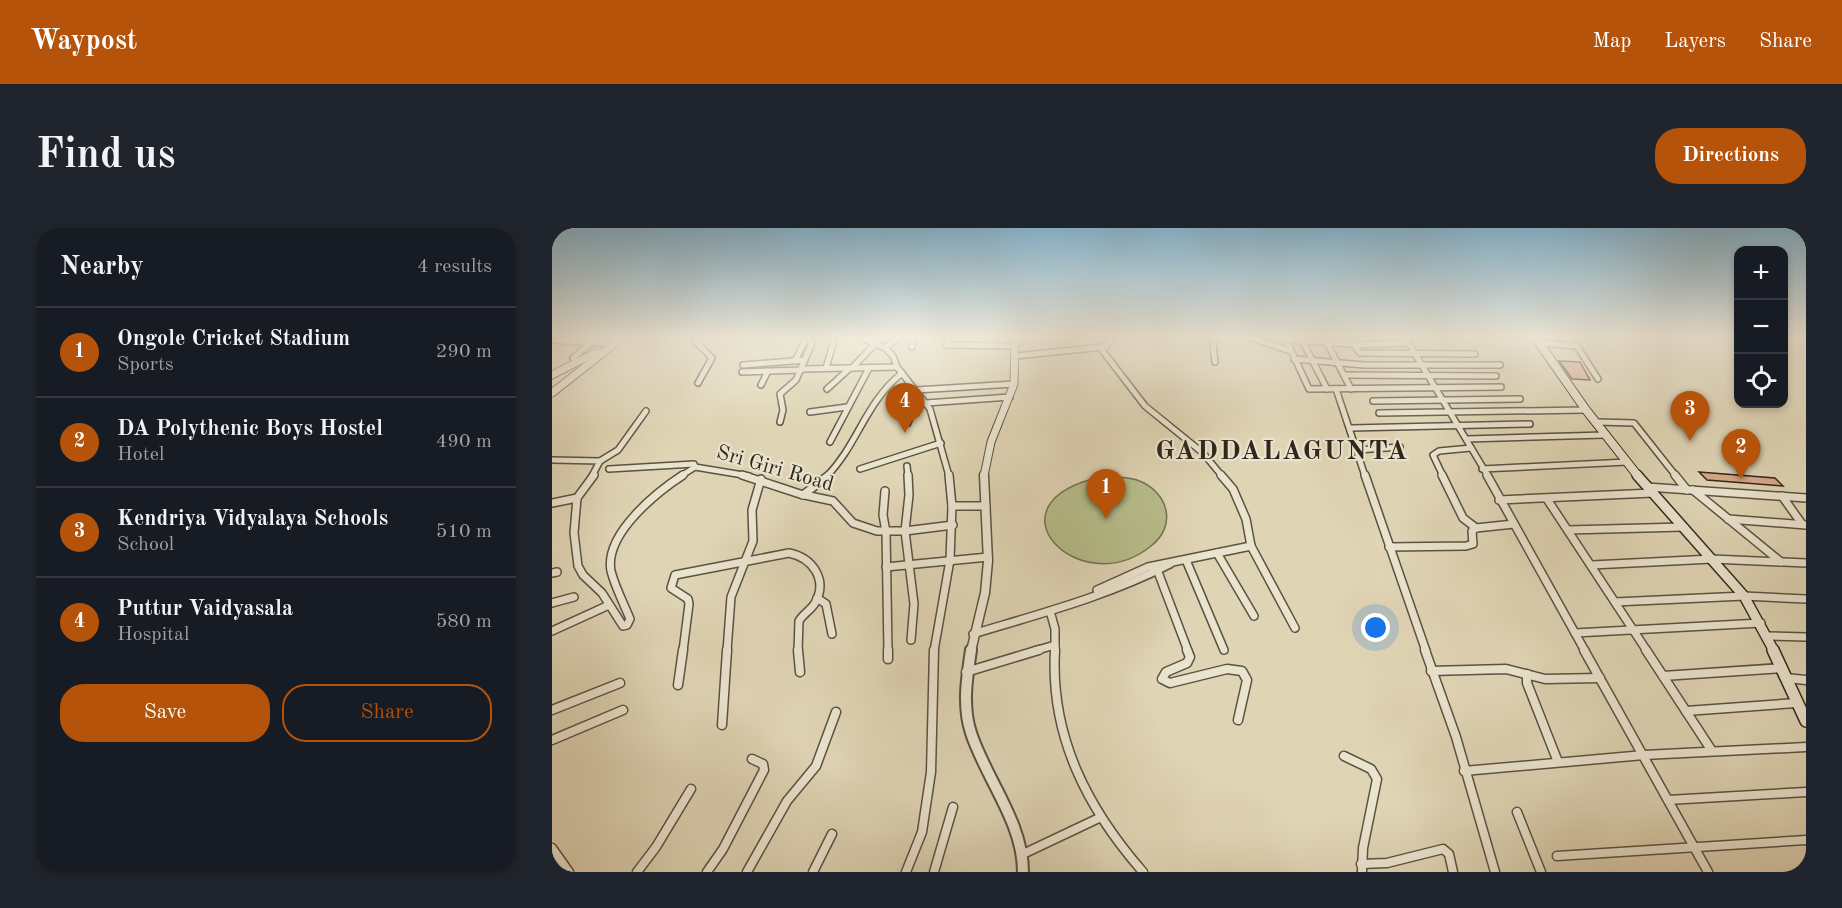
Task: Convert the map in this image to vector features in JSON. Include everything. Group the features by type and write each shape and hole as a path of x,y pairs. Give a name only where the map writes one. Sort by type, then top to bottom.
{"main road":[{"path":"1556,367 1627,462 1744,596 1761,623 1806,721"}],"street":[{"path":"552,375 568,367"},
{"path":"552,393 585,367"},
{"path":"698,383 707,367"},
{"path":"898,367 930,409 949,471 953,525 950,560 934,638 929,782 922,832 906,872"},
{"path":"1014,367 1014,384 991,442 984,472 988,557 985,593 973,634 966,672 966,720 1023,854 1023,872"},
{"path":"1114,367 1145,405 1203,453 1233,489 1246,519 1251,546 1295,628"},
{"path":"1298,367 1309,389 1501,387"},
{"path":"1317,367 1332,389 1351,428 1431,671 1456,737 1495,872"},
{"path":"1339,367 1352,389"},
{"path":"1424,367 1467,439 1708,872"},
{"path":"1590,367 1598,379"},
{"path":"742,372 826,368 899,370"},
{"path":"830,442 869,368"},
{"path":"780,422 783,410 780,394 792,385 802,369"},
{"path":"827,389 850,369"},
{"path":"761,385 768,370"},
{"path":"803,495 823,482 835,468 880,393 899,370"},
{"path":"1345,375 1496,376"},
{"path":"917,391 1014,384"},
{"path":"908,423 917,391"},
{"path":"926,403 1010,397"},
{"path":"1373,401 1520,399"},
{"path":"810,412 847,407"},
{"path":"1378,413 1586,410"},
{"path":"552,460 592,459 600,461 618,450 646,411"},
{"path":"1596,422 1634,423 1690,490 1781,562"},
{"path":"1351,428 1530,424"},
{"path":"1467,439 1605,435"},
{"path":"860,469 941,443"},
{"path":"1357,450 1400,447"},
{"path":"1471,448 1439,451 1433,454 1463,518 1476,528"},
{"path":"552,503 577,498 599,467 600,461"},
{"path":"1482,469 1627,462"},
{"path":"609,469 694,464 695,467"},
{"path":"907,466 909,495 906,531 914,604 911,640"},
{"name":"Sri Giri Road","path":"577,498 574,533 578,566 583,575 602,593 620,625 630,622 610,564 613,550 632,516 663,488 695,467 713,468 761,479 803,495 832,501 853,523 886,532 953,525"},
{"path":"722,725 731,597 753,541 752,510 761,479"},
{"path":"1499,500 1547,499 1650,490 1690,490 1806,498"},
{"path":"885,491 883,515 886,532 888,659"},
{"path":"1782,496 1804,525"},
{"path":"1547,499 1712,751"},
{"path":"952,506 986,507"},
{"path":"1728,519 1804,525"},
{"path":"1389,547 1467,546 1473,544 1472,531 1476,528 1514,524"},
{"path":"1568,530 1683,527"},
{"path":"1090,595 1139,569 1251,546"},
{"path":"1216,553 1254,616"},
{"path":"678,685 689,604 688,599 671,588 672,580 683,572 789,554 804,557 816,567 817,598 798,623 800,672"},
{"path":"886,567 988,557"},
{"path":"1592,565 1712,559 1806,563"},
{"path":"1186,560 1224,650"},
{"path":"973,634 1050,611 1158,572 1170,564"},
{"path":"1158,572 1190,657 1187,663 1166,672 1162,679 1170,683 1227,669 1242,671 1247,680 1238,720"},
{"path":"1615,602 1744,596 1806,599"},
{"path":"552,603 574,597"},
{"path":"817,598 826,604 832,633"},
{"path":"552,631 609,605"},
{"path":"1050,611 1056,628 1055,697 1075,775 1099,818 1143,872"},
{"path":"1575,633 1761,623"},
{"path":"1767,636 1806,637"},
{"path":"966,672 1055,645"},
{"path":"1431,671 1506,669 1551,679 1600,678"},
{"path":"1663,676 1784,673 1806,680"},
{"path":"1527,674 1527,683 1557,762"},
{"path":"552,710 620,683"},
{"path":"1686,711 1796,703"},
{"path":"552,740 623,710"},
{"path":"747,872 787,801 816,766 836,712"},
{"path":"1464,771 1644,755 1806,747"},
{"path":"1344,756 1371,769 1377,779 1372,816 1363,844 1361,868 1443,849 1449,854 1454,872"},
{"path":"707,872 723,849 764,770 763,764 752,759"},
{"path":"637,872 661,840 691,789"},
{"path":"1668,800 1806,792"},
{"path":"934,872 953,807"},
{"path":"1517,812 1541,872"},
{"path":"1023,854 1099,818"},
{"path":"813,872 832,834"},
{"path":"1557,856 1806,840"},
{"path":"552,848 569,872"}],"green space":[{"path":"1101,477 1128,478 1148,485 1162,500 1166,509 1165,528 1159,538 1151,546 1124,561 1096,563 1072,557 1054,543 1045,526 1048,507 1066,490"}],"building":[{"path":"1563,367 1583,367 1590,380 1572,379"},
{"path":"1699,472 1775,478 1783,486 1707,480"}],"place":[{"name":"Puttur Vaidyasala","path":"905,433"},
{"name":"Kendriya Vidyalaya Schools","path":"1690,441"},
{"name":"DA Polythenic Boys Hostel","path":"1741,479"},
{"name":"Ongole Cricket Stadium","path":"1106,519"}],"district":[{"name":"GADDALAGUNTA","path":"1282,451"}]}
